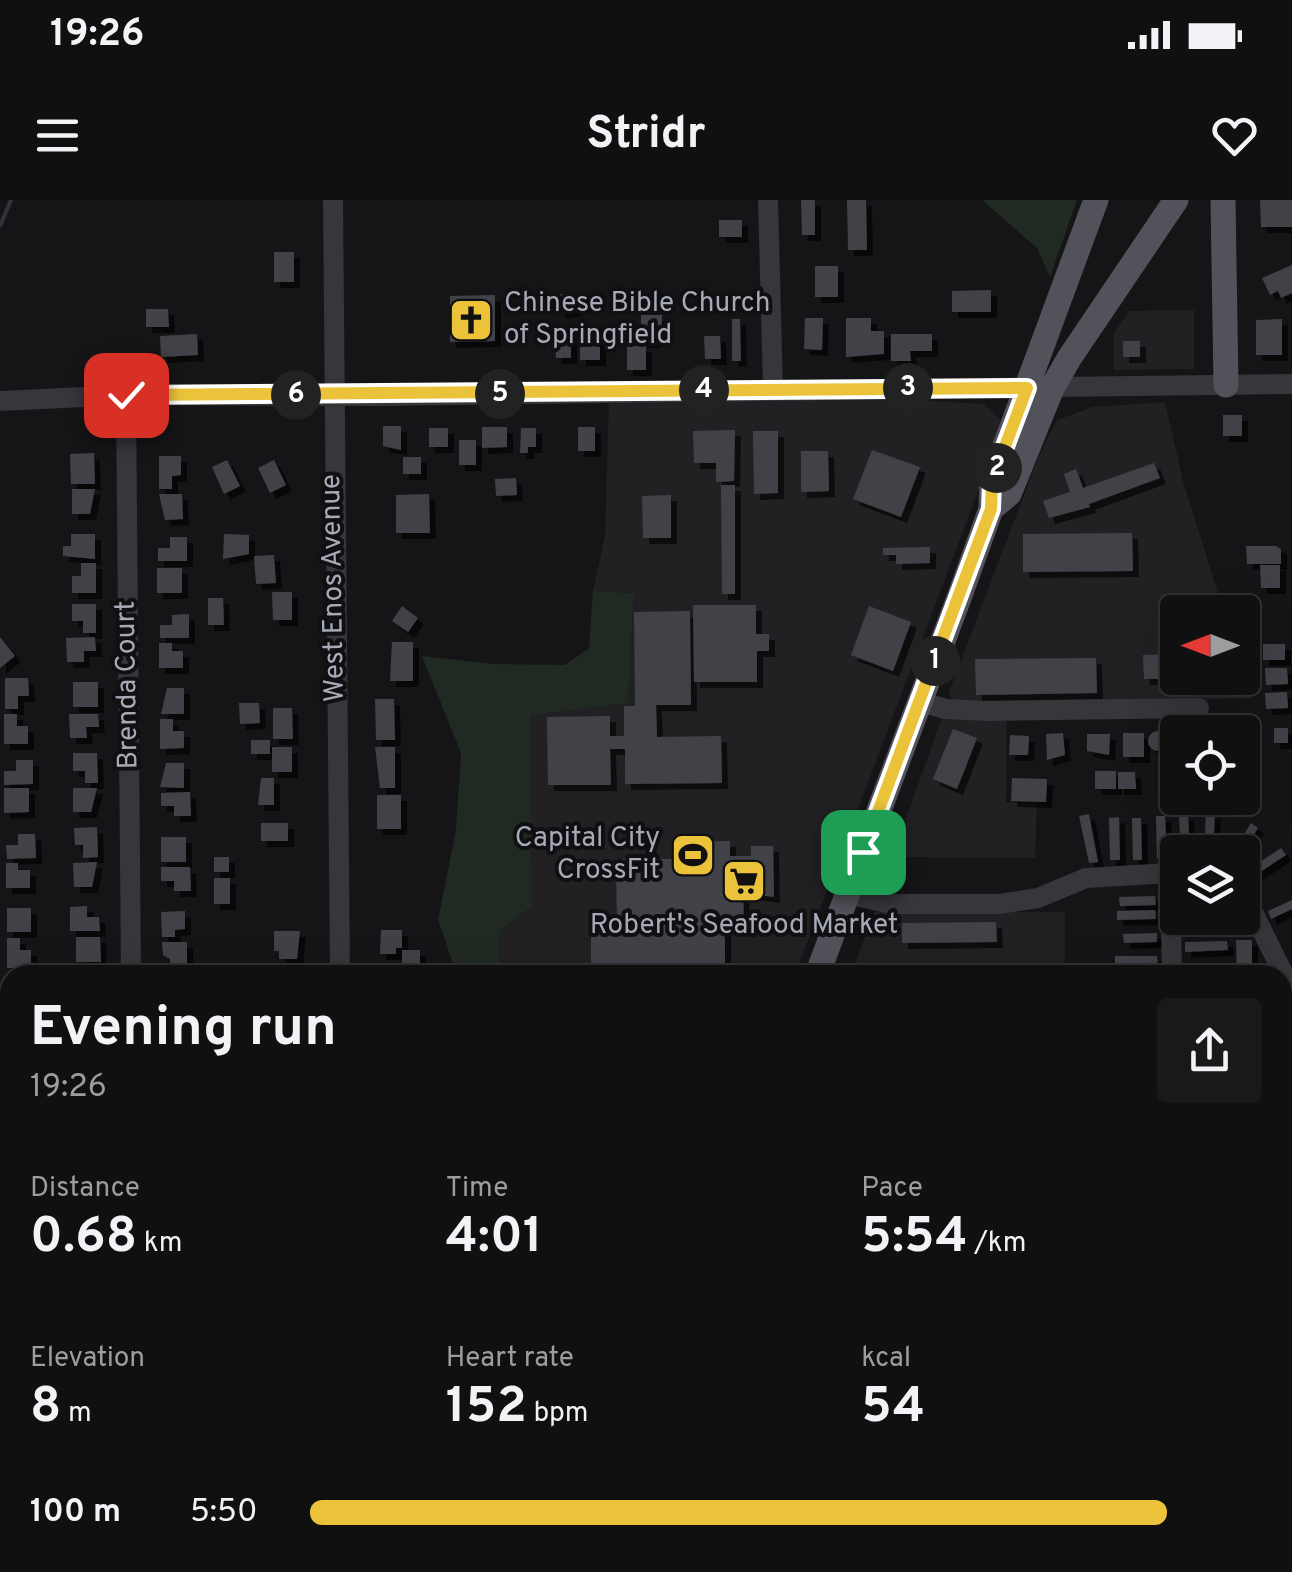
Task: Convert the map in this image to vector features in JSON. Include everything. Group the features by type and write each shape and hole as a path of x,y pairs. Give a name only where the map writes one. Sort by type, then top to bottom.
{"main road":[{"path":"820,965 991,509 1008,494 1096,200"},
{"path":"1039,388 1176,200"},
{"path":"1223,200 1226,385"}],"street":[{"name":"West Enos Avenue","path":"333,200 340,965"},
{"path":"768,200 773,389"},
{"path":"0,402 126,395 1292,384"},
{"name":"Brenda Court","path":"126,395 131,965"},
{"path":"920,702 946,709 987,711 1199,708"},
{"path":"847,894 892,904 999,904 1038,898 1086,878 1160,874"},
{"path":"1260,926 1279,965"},
{"path":"1172,965 1173,935"}],"shaded area":[{"path":"982,200 1077,200 1050,277 1037,248"},
{"path":"1194,310 1194,369 1114,370 1113,334 1130,311"},
{"path":"906,399 984,404 1000,419 998,439 799,965 499,965 498,931 532,906 531,714 628,703 634,593 593,591 605,536 609,400"},
{"path":"1165,402 1183,481 1219,595 1160,595 1160,695 1250,695 1251,699 953,703 949,692 1040,453 1057,420 1093,407"},
{"path":"593,591 634,593 628,703 531,715 532,906 499,931 499,965 454,965 438,920 456,830 461,753 422,656 494,664 565,665 589,648"},
{"path":"942,718 1007,718 1006,802 1037,804 1035,858 892,857"},
{"path":"874,912 1065,912 1065,965 855,965"}],"building":[{"path":"801,200 815,200 815,235 802,235"},
{"path":"847,200 866,200 867,250 848,250"},
{"path":"1260,200 1292,200 1292,227 1261,227"},
{"path":"719,220 742,220 742,237 719,237"},
{"path":"274,252 294,252 294,282 274,282"},
{"path":"1292,265 1292,293 1281,298 1278,291 1270,295 1262,278"},
{"path":"815,266 838,266 838,297 815,297"},
{"path":"991,290 991,312 952,312 952,291"},
{"path":"558,294 575,294 575,311 559,312"},
{"path":"495,295 495,341 450,342 450,296"},
{"path":"146,309 168,309 169,327 146,327"},
{"path":"641,315 662,315 662,326 653,326 653,342 641,342"},
{"path":"805,318 823,318 822,350 804,349"},
{"path":"846,318 871,318 871,331 884,331 884,354 846,357"},
{"path":"732,319 740,319 741,361 732,361"},
{"path":"1282,319 1282,355 1256,355 1256,320"},
{"path":"197,334 198,355 161,357 160,336"},
{"path":"891,334 932,334 932,351 910,351 911,361 891,361"},
{"path":"704,336 720,336 721,359 705,359"},
{"path":"555,339 571,339 571,358 556,358"},
{"path":"580,340 600,340 600,360 580,360"},
{"path":"1123,341 1140,341 1140,357 1123,357"},
{"path":"627,346 646,346 646,370 627,370"},
{"path":"1223,415 1242,415 1242,436 1223,436"},
{"path":"383,426 401,426 401,450 383,446"},
{"path":"482,427 507,427 507,447 482,448"},
{"path":"578,427 595,427 595,451 578,451"},
{"path":"429,428 448,428 448,447 429,447"},
{"path":"521,428 536,428 536,447 528,447 528,453 520,453"},
{"path":"735,430 734,481 716,482 716,463 694,463 693,431"},
{"path":"753,431 778,431 778,493 754,494"},
{"path":"459,440 476,440 476,465 459,465"},
{"path":"872,450 920,467 901,517 853,499"},
{"path":"801,451 828,451 829,491 801,492"},
{"path":"94,453 95,484 71,484 70,454"},
{"path":"159,456 181,456 181,475 172,476 172,489 159,489"},
{"path":"403,457 421,457 421,474 403,474"},
{"path":"227,460 240,486 224,494 212,467"},
{"path":"274,460 286,485 270,493 258,468"},
{"path":"1154,463 1160,478 1089,504 1090,507 1049,518 1043,501 1070,492 1064,474 1076,469 1083,488"},
{"path":"516,478 517,495 496,496 495,479"},
{"path":"721,485 735,485 735,594 722,594"},
{"path":"72,489 95,489 90,514 72,514"},
{"path":"159,494 182,494 183,519 165,520"},
{"path":"429,494 430,533 396,533 396,495"},
{"path":"671,495 671,538 643,538 642,496"},
{"path":"1132,533 1133,571 1023,572 1023,534"},
{"path":"71,534 95,534 95,559 63,556 63,546 71,546"},
{"path":"224,534 249,535 249,554 223,559"},
{"path":"170,537 187,537 187,561 158,561 158,548 170,548"},
{"path":"1246,546 1276,546 1281,549 1281,564 1247,564"},
{"path":"930,547 930,563 896,564 896,555 883,555 883,548"},
{"path":"274,555 276,583 256,584 254,556"},
{"path":"81,563 96,563 96,593 72,593 72,576 81,576"},
{"path":"1260,565 1280,565 1280,588 1261,588"},
{"path":"157,568 182,568 182,593 157,593"},
{"path":"272,592 292,592 292,620 273,620"},
{"path":"208,598 223,598 224,625 208,625"},
{"path":"72,604 96,604 96,633 83,633 83,621 72,621"},
{"path":"693,605 756,605 756,634 769,634 769,651 757,651 757,682 694,682"},
{"path":"402,606 418,618 408,632 392,621"},
{"path":"869,606 911,622 893,671 851,655"},
{"path":"690,611 691,705 656,705 657,737 721,736 722,783 625,784 625,749 610,749 611,785 548,785 547,717 610,716 610,736 624,736 624,706 635,706 634,612"},
{"path":"189,614 189,638 160,638 160,625 172,625 172,615"},
{"path":"0,637 15,656 0,668"},
{"path":"95,637 96,651 84,651 84,662 67,662 66,638"},
{"path":"392,642 413,642 413,681 390,681"},
{"path":"159,643 172,643 172,651 183,651 183,668 159,668"},
{"path":"1263,644 1285,644 1285,660 1263,660"},
{"path":"1143,655 1160,655 1160,679 1144,679"},
{"path":"1096,658 1097,693 976,695 975,659"},
{"path":"1265,668 1287,668 1288,684 1266,685"},
{"path":"5,678 28,678 29,696 18,696 18,709 5,709"},
{"path":"73,682 98,682 98,707 73,707"},
{"path":"167,688 184,688 184,714 161,714"},
{"path":"1287,692 1288,708 1266,709 1265,693"},
{"path":"375,699 394,699 395,740 376,740"},
{"path":"239,703 259,703 260,723 240,724"},
{"path":"273,708 292,708 293,739 273,739"},
{"path":"4,714 17,714 17,726 28,726 28,744 4,744"},
{"path":"69,714 98,714 99,727 86,727 87,738 70,738"},
{"path":"160,719 173,719 173,731 184,731 184,748 160,749"},
{"path":"1274,728 1288,728 1288,743 1274,743"},
{"path":"953,729 977,738 957,789 933,779"},
{"path":"1158,731 1160,750 1158,751 1148,741"},
{"path":"1063,733 1065,755 1047,760 1046,734"},
{"path":"1123,733 1144,733 1144,757 1123,757"},
{"path":"1087,734 1110,734 1109,755 1087,751"},
{"path":"1010,735 1029,736 1028,755 1009,755"},
{"path":"251,740 270,740 270,754 251,754"},
{"path":"272,747 292,747 292,772 272,772"},
{"path":"375,747 395,747 395,788 380,788"},
{"path":"73,753 97,753 98,783 85,783 85,771 73,771"},
{"path":"16,760 33,760 33,784 4,785 4,771 16,771"},
{"path":"166,763 184,763 184,788 160,787"},
{"path":"1095,771 1116,771 1116,789 1095,789"},
{"path":"1118,772 1135,772 1136,789 1118,789"},
{"path":"261,778 274,778 274,805 258,805"},
{"path":"1012,778 1047,779 1046,802 1011,801"},
{"path":"4,788 29,788 29,812 4,813"},
{"path":"73,788 97,788 91,812 73,812"},
{"path":"190,792 191,816 174,816 174,806 161,806 161,793"},
{"path":"377,795 401,795 401,829 377,829"},
{"path":"1089,814 1098,862 1089,863 1079,816"},
{"path":"1188,815 1189,835 1180,835 1179,816"},
{"path":"1206,815 1215,815 1214,835 1205,835"},
{"path":"1156,816 1165,816 1166,835 1160,835 1157,858"},
{"path":"1119,817 1120,860 1110,860 1109,818"},
{"path":"1132,818 1141,818 1142,860 1133,860"},
{"path":"261,823 288,823 288,841 261,841"},
{"path":"1251,823 1258,828 1254,835 1244,835"},
{"path":"97,827 98,857 83,858 83,845 75,845 74,828"},
{"path":"18,834 35,834 36,858 7,859 6,845 18,845"},
{"path":"161,837 186,837 186,862 161,862"},
{"path":"730,841 730,856 751,856 751,846 773,846 774,897 743,893 744,926 725,926 725,965 591,965 591,927 617,927 616,859 674,859 674,842"},
{"path":"1281,848 1286,855 1260,872 1260,862"},
{"path":"214,857 229,857 229,872 214,872"},
{"path":"97,862 92,887 74,887 73,863"},
{"path":"6,863 18,863 18,870 30,870 30,888 6,888"},
{"path":"161,867 190,867 191,891 174,891 174,881 161,881"},
{"path":"214,878 230,878 230,904 214,904"},
{"path":"1155,896 1156,905 1120,906 1119,897"},
{"path":"1292,900 1292,909 1271,919 1268,911"},
{"path":"87,906 87,917 99,917 100,931 70,931 70,907"},
{"path":"7,908 31,908 31,932 7,932"},
{"path":"1155,910 1156,919 1117,920 1117,911"},
{"path":"185,911 185,929 175,930 175,937 162,937 161,912"},
{"path":"996,922 997,942 902,943 902,923"},
{"path":"381,930 402,930 402,948 396,948 396,954 380,954"},
{"path":"274,931 300,931 297,959 279,959 279,951 274,951"},
{"path":"1157,933 1157,942 1124,943 1123,934"},
{"path":"76,937 100,937 101,962 76,962"},
{"path":"7,938 20,938 20,950 31,950 31,965 7,965"},
{"path":"1236,940 1252,940 1252,965 1237,965"},
{"path":"1227,941 1228,950 1185,952 1185,942"},
{"path":"162,942 187,942 187,965 170,965 170,959 163,955"},
{"path":"402,950 420,950 420,965 402,965"},
{"path":"1115,956 1157,956 1158,965 1115,965"}],"waterway":[{"path":"0,226 11,200"}],"place":[{"name":"Chinese Bible Church of Springfield","path":"471,320"},
{"name":"Capital City CrossFit","path":"693,855"},
{"name":"Robert's Seafood Market","path":"744,881"}],"route":[{"path":"126,395 1027,388 992,481 991,509 960,598 863,852"}]}
